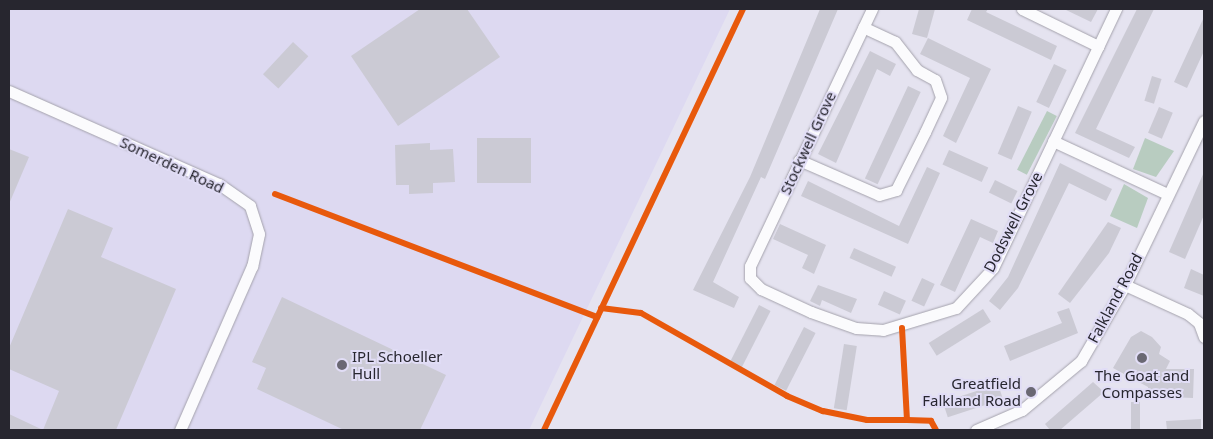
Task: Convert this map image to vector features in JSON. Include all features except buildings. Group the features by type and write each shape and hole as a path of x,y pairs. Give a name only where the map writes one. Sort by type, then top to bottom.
{"street":[{"name":"Stockwell Grove","path":"750,278 750,266 872,9"},
{"path":"1022,9 1098,46"},
{"name":"Dodswell Grove","path":"750,278 760,289 856,328 902,328 956,308 993,268 1116,9"},
{"path":"799,160 879,195 896,190 942,97 935,80 917,70 896,42 863,27"},
{"name":"Somerden Road","path":"9,91 219,184 250,206 259,234 252,266 180,430"},
{"name":"Falkland Road","path":"976,430 1022,410 1081,361 1125,285 1167,194 1204,121"},
{"path":"1053,141 1167,194"},
{"path":"1125,285 1188,314 1199,323 1204,337"}],"shaded area":[{"path":"9,9 730,9 529,430 9,430"}],"green space":[{"path":"1047,111 1057,116 1027,175 1017,170"},
{"path":"1145,138 1174,151 1156,177 1133,169"},
{"path":"1124,184 1148,198 1137,228 1110,216"}],"cycle path":[{"path":"544,430 743,9"},
{"path":"275,194 597,317"},
{"path":"601,308 641,313 787,396 823,411 867,420 907,420"},
{"path":"902,328 907,420 931,421 936,430"}],"place":[{"name":"The Goat and Compasses","path":"1142,358"},
{"name":"IPL Schoeller Hull","path":"342,365"},
{"name":"Greatfield Falkland Road","path":"1031,392"}]}
